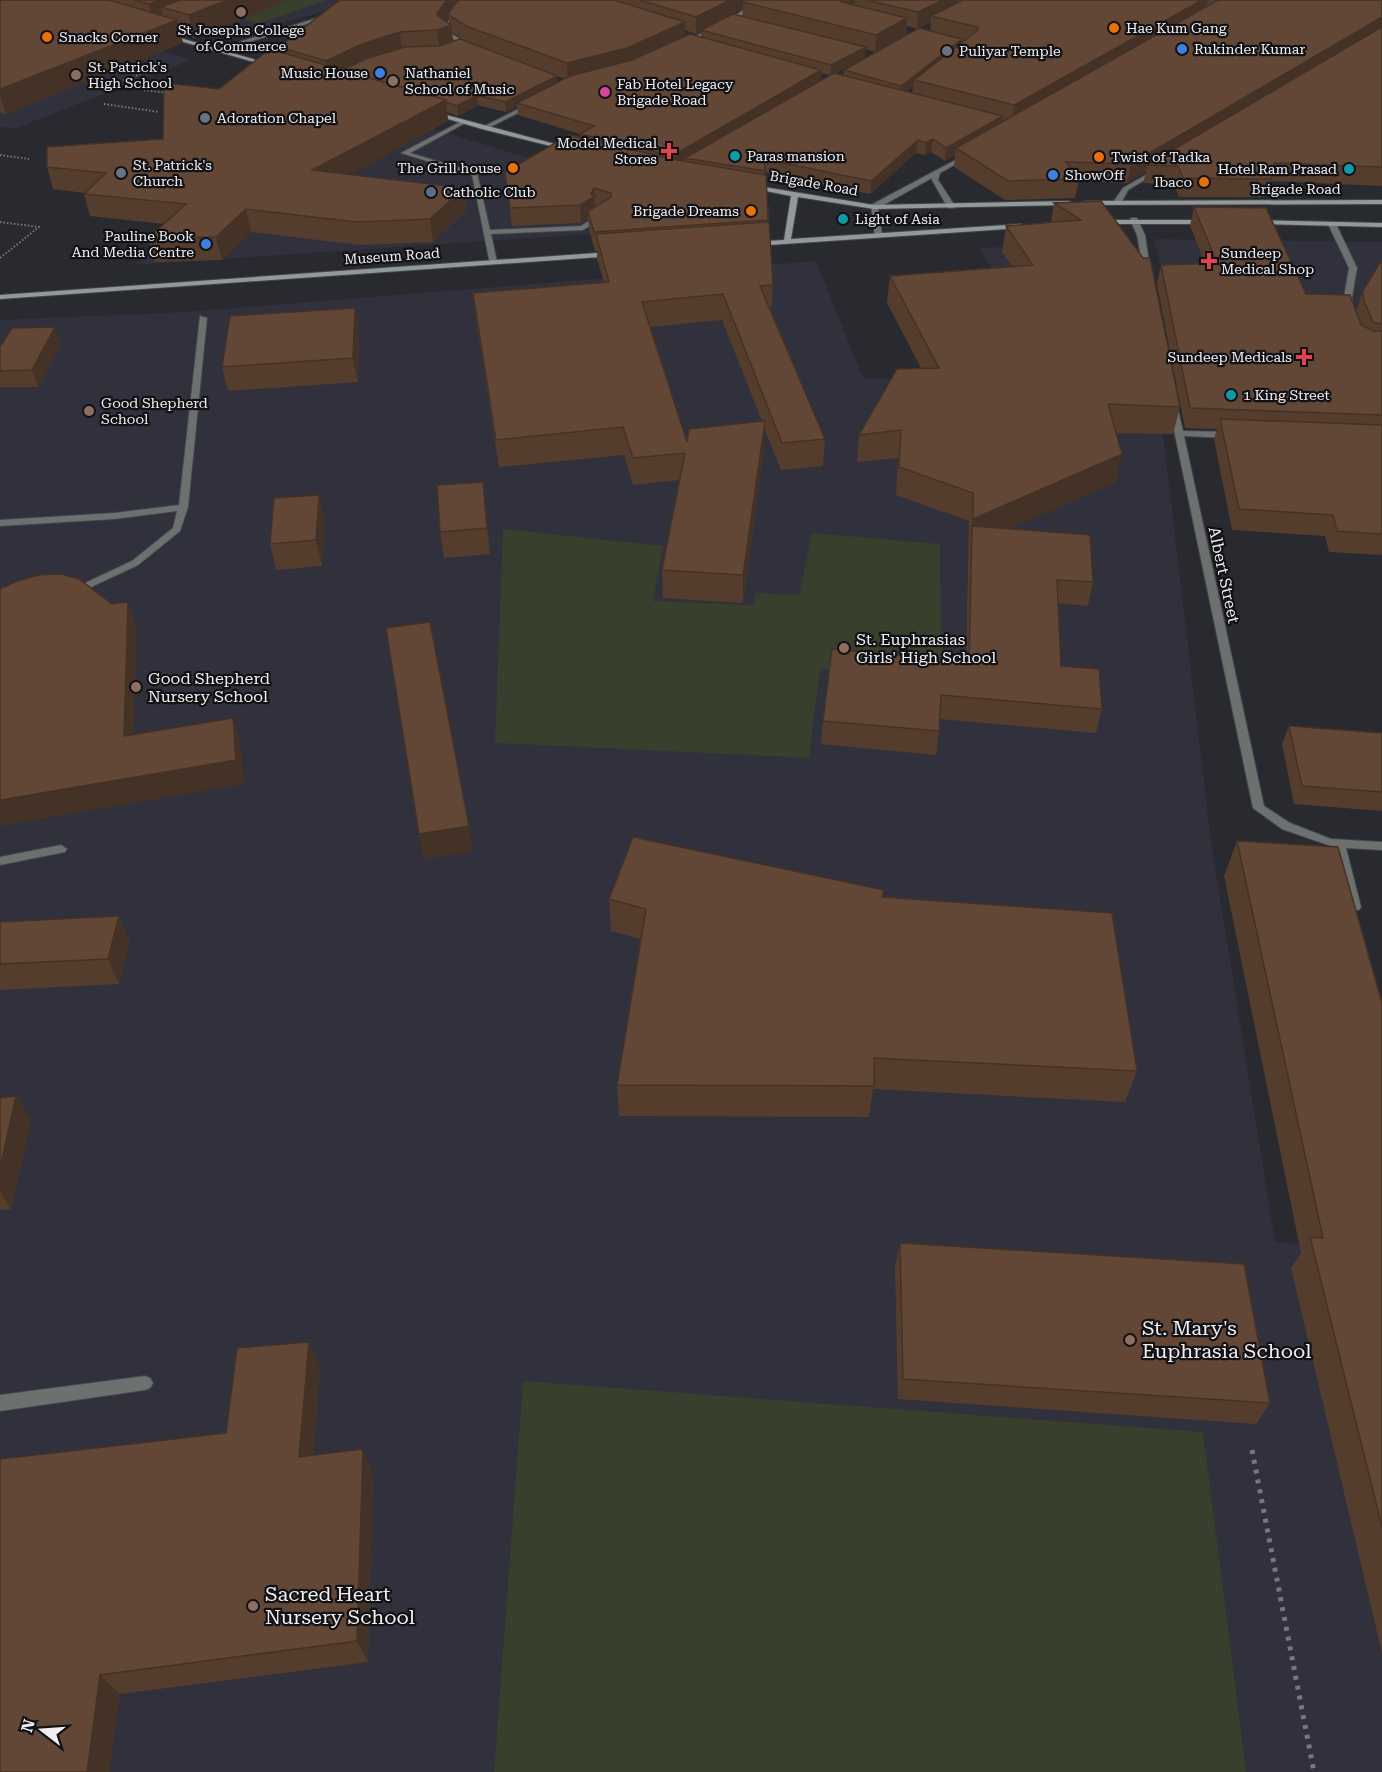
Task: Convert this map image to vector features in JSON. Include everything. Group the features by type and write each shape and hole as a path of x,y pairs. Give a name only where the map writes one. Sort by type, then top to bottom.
{"main road":[{"path":"162,34 273,66"},
{"path":"422,110 484,128 573,149"},
{"name":"Brigade Road","path":"744,185 874,207 1118,201 1382,202"},
{"path":"787,242 795,193"},
{"path":"1098,222 1134,220 1218,222"},
{"path":"1252,222 1382,225"},
{"path":"742,245 1026,225"},
{"name":"Museum Road","path":"0,297 618,254"}],"street":[{"path":"474,0 454,17 444,31 462,44 481,52"},
{"path":"679,46 687,38 698,41 762,0"},
{"path":"222,52 244,42 334,14"},
{"path":"732,20 743,23"},
{"path":"451,47 462,44"},
{"path":"484,128 533,103"},
{"path":"464,122 404,153 475,174 483,204 493,262"},
{"path":"878,235 874,207 976,150"},
{"path":"1118,201 1125,189 1163,167"},
{"path":"937,173 935,180 951,206"},
{"path":"488,232 583,228 607,213 597,210"},
{"path":"1134,220 1141,235 1150,282"},
{"path":"1332,224 1353,268 1348,297 1351,321"},
{"path":"64,591 86,586 135,563 177,529 183,507 203,318"},
{"name":"Albert Street","path":"1172,398 1259,808 1287,826 1330,843 1382,846"},
{"path":"1179,433 1238,435"},
{"path":"0,523 114,516 183,507"},
{"path":"1338,844 1359,923"},
{"path":"0,861 62,849"},
{"path":"0,1403 145,1383"}],"path":[{"path":"100,88 208,48"},
{"path":"144,90 178,95"},
{"path":"104,104 159,112"},
{"path":"0,155 29,159"},
{"path":"0,222 39,227 0,258"},
{"path":"1252,1450 1314,1772"}],"shaded area":[{"name":"St Josephs College of Commerce","path":"117,0 362,0 245,34"},
{"name":"St. Patrick's High School","path":"0,4 192,60 16,128 0,127"},
{"name":"Catholic Club","path":"327,97 539,161 681,195 770,206 769,229 591,234 133,265 170,239"},
{"path":"1154,239 1382,242 1382,365 1185,363"},
{"path":"1129,241 1157,382 1211,841 1275,1242 1382,1250 1382,1772 0,1772 0,320 185,312 816,261 863,378 1063,380 979,248"}],"green space":[{"path":"257,0 327,0 257,24 224,11"},
{"path":"503,529 663,546 653,601 754,605 756,593 799,595 812,533 940,544 942,679 820,669 809,758 495,743"},
{"path":"523,1381 1203,1432 1246,1772 494,1772"}],"building":[{"path":"0,0 109,0 177,20 0,89"},
{"path":"135,0 160,0 149,4"},
{"path":"181,0 228,0 189,15 161,7"},
{"path":"340,0 447,0 437,13 451,25 437,30 400,32 362,44 326,61 279,47"},
{"path":"459,0 614,0 685,22 627,48 567,63 466,26 448,14"},
{"path":"640,0 730,0 696,17"},
{"path":"745,0 841,0 841,2 907,18 876,35 743,2"},
{"path":"866,0 943,0 918,12"},
{"path":"963,0 1202,0 1014,105 914,80 978,30 977,27 931,16"},
{"path":"1218,0 1382,0 1382,17 1131,164 1066,162 1079,179 1008,181 956,148"},
{"path":"733,14 866,47 831,65 701,30"},
{"path":"1382,27 1382,167 1274,163 1271,179 1183,178 1178,166 1147,165"},
{"path":"919,28 962,39 901,86 844,70"},
{"path":"690,34 821,70 672,156 580,134 594,126 517,103 570,76 632,60"},
{"path":"460,39 557,76 505,102 477,95 457,106 446,100 342,70 368,58 405,47 439,46"},
{"path":"270,49 446,100 312,170 464,188 430,219 356,222 246,209 216,237 148,238 186,204 84,194 106,173 47,167 47,147 163,139 164,83 219,89"},
{"path":"834,73 1003,116 946,148 933,139 926,143 918,140 871,181 764,159 765,171 685,158"},
{"path":"569,135 672,159 766,175 768,220 594,232 588,211 611,197 611,193 594,188 591,194 595,196 580,205 510,208 505,172"},
{"path":"1101,201 1143,258 1150,258 1180,407 1108,404 1122,454 973,519 973,493 899,467 901,430 859,435 897,369 939,368 890,276 1033,265 1006,226 1081,220 1054,203"},
{"path":"1194,207 1266,208 1306,294 1350,295 1361,325 1373,331 1382,331 1382,415 1190,408 1161,265 1217,263"},
{"path":"769,222 773,285 760,286 825,439 782,443 723,294 642,302 687,442 689,429 765,421 743,575 662,570 685,453 633,458 623,427 496,440 473,293 609,282 596,234"},
{"path":"1382,259 1382,324 1373,322 1364,301 1363,291"},
{"path":"355,308 353,358 222,367 230,316"},
{"path":"55,327 32,370 0,371 0,347 12,328"},
{"path":"1220,419 1382,425 1382,534 1337,531 1333,515 1239,509"},
{"path":"483,482 487,528 440,532 437,485"},
{"path":"319,495 316,540 270,544 274,498"},
{"path":"972,526 1090,535 1093,582 1057,580 1061,666 1099,669 1102,709 941,695 939,731 823,721 832,649 969,662"},
{"path":"61,574 79,579 112,604 128,602 124,736 233,718 236,760 0,800 0,589 39,575"},
{"path":"430,622 469,826 419,834 386,628"},
{"path":"1289,726 1382,733 1382,792 1302,786"},
{"path":"633,837 884,890 882,897 1112,913 1137,1071 874,1058 874,1086 617,1085 646,909 609,899"},
{"path":"1237,841 1338,847 1382,1003 1382,1527 1310,1237 1323,1238"},
{"path":"119,916 108,959 0,964 0,922"},
{"path":"16,1096 0,1168 0,1098"},
{"path":"900,1243 1244,1264 1270,1403 903,1379"},
{"path":"309,1342 299,1457 363,1449 357,1641 100,1675 87,1772 0,1772 0,1459 226,1433 237,1348"}],"place":[{"name":"St Josephs College of Commerce","path":"241,12"},
{"name":"Hae Kum Gang","path":"1114,28"},
{"name":"Snacks Corner","path":"47,37"},
{"name":"Rukinder Kumar","path":"1182,49"},
{"name":"Puliyar Temple","path":"947,51"},
{"name":"Music House","path":"380,73"},
{"name":"St. Patrick's High School","path":"76,75"},
{"name":"Nathaniel School of Music","path":"393,81"},
{"name":"Fab Hotel Legacy Brigade Road","path":"605,92"},
{"name":"Adoration Chapel","path":"205,118"},
{"name":"Model Medical Stores","path":"669,151"},
{"name":"Paras mansion","path":"735,156"},
{"name":"Twist of Tadka","path":"1099,157"},
{"name":"The Grill house","path":"513,168"},
{"name":"Hotel Ram Prasad","path":"1349,169"},
{"name":"St. Patrick's Church","path":"121,173"},
{"name":"ShowOff","path":"1053,175"},
{"name":"Ibaco","path":"1204,182"},
{"name":"Catholic Club","path":"431,192"},
{"name":"Brigade Dreams","path":"751,211"},
{"name":"Light of Asia","path":"843,219"},
{"name":"Pauline Book And Media Centre","path":"206,244"},
{"name":"Sundeep Medical Shop","path":"1209,261"},
{"name":"Sundeep Medicals","path":"1304,357"},
{"name":"1 King Street","path":"1231,395"},
{"name":"Good Shepherd School","path":"89,411"},
{"name":"St. Euphrasias Girls' High School","path":"844,648"},
{"name":"Good Shepherd Nursery School","path":"136,687"},
{"name":"St. Mary's Euphrasia School","path":"1130,1340"},
{"name":"Sacred Heart Nursery School","path":"253,1606"}]}
